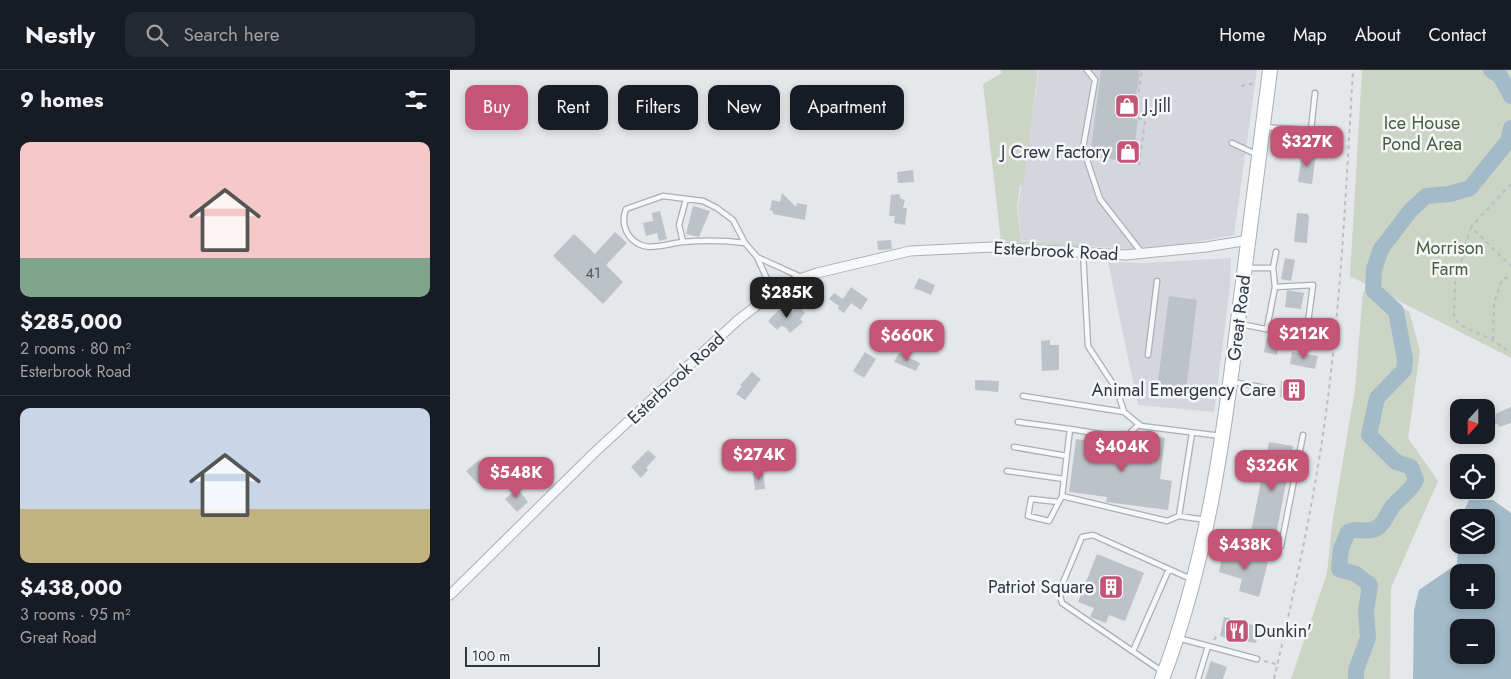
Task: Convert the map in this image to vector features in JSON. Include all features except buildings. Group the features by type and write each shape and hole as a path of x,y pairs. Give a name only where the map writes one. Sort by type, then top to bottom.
{"main road":[{"name":"Great Road","path":"1163,676 1194,580 1208,521 1231,382 1270,70"}],"street":[{"name":"Esterbrook Road","path":"450,595 594,453 738,320 785,284 859,262 910,251 992,247 1142,254 1249,240"}],"lane":[{"path":"1087,70 1095,80 1083,148 1100,199 1142,254"},
{"path":"1263,127 1311,130 1315,93"},
{"path":"1232,143 1259,155"},
{"path":"745,243 720,239 645,246 633,240 624,228 622,219 626,209 663,196 703,202 717,208 733,220 745,243 757,257 773,294"},
{"path":"683,242 679,225 686,199"},
{"path":"1083,252 1088,346 1117,390 1124,412"},
{"path":"1267,328 1275,287 1273,268 1276,252"},
{"path":"757,257 803,278"},
{"path":"1245,268 1273,268"},
{"path":"1148,355 1157,281"},
{"path":"1238,324 1267,328 1306,337 1313,285 1275,287"},
{"path":"1231,382 1272,389"},
{"path":"1023,396 1124,412 1139,424 1222,436"},
{"path":"1018,422 1126,438 1139,424"},
{"path":"1059,502 1031,499 1028,516 1049,521 1059,502 1062,496 1070,429"},
{"path":"1179,516 1192,433"},
{"path":"1240,538 1281,546 1303,436"},
{"path":"1014,447 1067,456"},
{"path":"1007,471 1064,479"},
{"path":"1062,496 1167,521 1179,516 1208,521"},
{"path":"1163,676 1132,651 1062,603 1059,592 1082,537 1093,535 1194,580"},
{"path":"1132,651 1169,569"},
{"path":"1176,638 1257,659"},
{"path":"1198,679 1208,646"}],"path":[{"path":"1139,165 1145,121 1135,117 1142,70"},
{"path":"1274,679 1302,560 1325,420 1336,323 1353,70"},
{"path":"1240,86 1259,83"},
{"path":"1511,184 1470,227 1455,284 1454,317 1460,325 1492,340 1511,352"},
{"path":"1470,227 1511,266"},
{"path":"1492,340 1494,303 1502,280 1511,275"},
{"path":"1257,659 1277,664"}],"shaded area":[{"path":"1039,70 1257,70 1234,235 1146,251 1021,240 1018,207"},
{"path":"1231,258 1230,288 1214,412 1138,405 1108,262 1145,263"}],"green space":[{"path":"1000,70 1038,70 1023,185 1020,185 1017,207 1021,241 1083,244 1083,247 1001,241 983,84 1002,73"},
{"path":"1362,70 1511,70 1511,358 1350,276"},
{"path":"1363,291 1409,311 1420,351 1408,438 1438,481 1391,588 1390,679 1291,679 1327,573 1332,525 1355,389"}],"water":[{"path":"1469,500 1493,500 1511,513 1511,679 1413,679 1414,610 1419,590 1450,569 1450,609 1495,609 1495,564 1457,564 1457,554 1495,554 1495,509 1465,509"}],"waterway":[{"path":"1491,70 1500,76 1511,96"},
{"path":"1356,679 1356,670 1368,638 1366,611 1370,585 1356,574 1339,569 1341,549 1348,532 1371,530 1380,525 1392,507 1416,480 1411,467 1396,462 1369,435 1377,398 1404,370 1405,359 1396,311 1373,290 1374,269 1381,249 1410,211 1426,196 1450,194 1470,188 1508,141 1511,128"}],"place":[{"name":"J.Jill","path":"1127,106"},
{"name":"J Crew Factory","path":"1128,152"},
{"name":"Animal Emergency Care","path":"1294,390"},
{"name":"Patriot Square","path":"1111,587"},
{"name":"Dunkin'","path":"1237,631"}],"park label":[{"name":"Ice House Pond Area","path":"1422,133"},
{"name":"Morrison Farm","path":"1450,258"}]}
